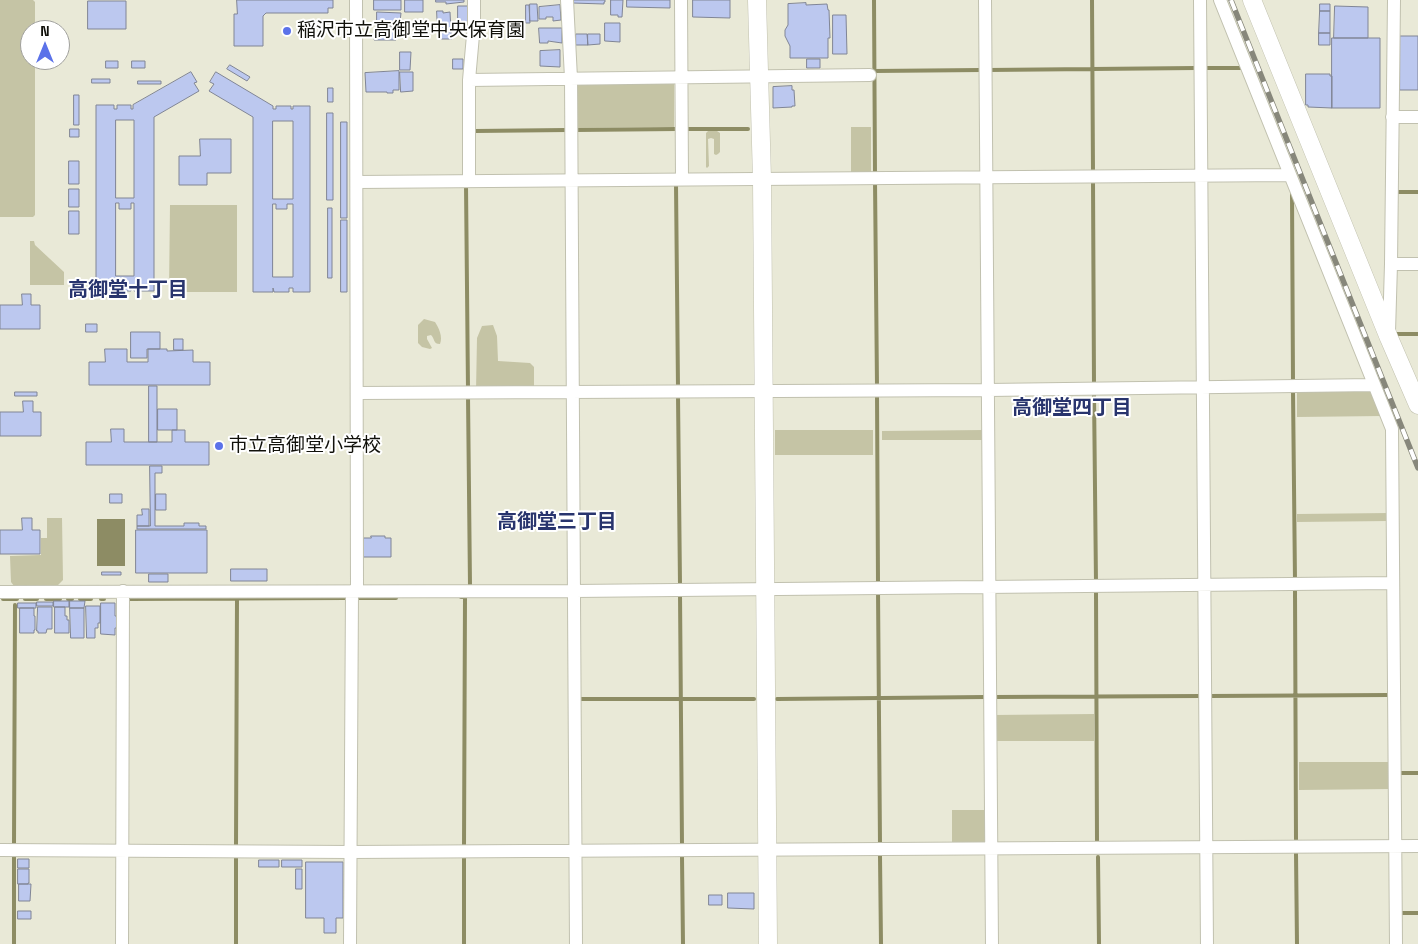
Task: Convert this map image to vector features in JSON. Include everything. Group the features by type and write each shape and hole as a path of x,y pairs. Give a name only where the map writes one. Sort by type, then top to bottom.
{"street":[{"path":"350,944 357,394 356,0"},
{"path":"469,181 469,80 474,0"},
{"path":"568,0 572,180 576,944"},
{"path":"681,0 682,179"},
{"path":"757,0 762,179 768,944"},
{"path":"985,0 992,944"},
{"path":"1200,0 1207,944"},
{"path":"1220,0 1392,429 1396,944"},
{"path":"1252,0 1418,405"},
{"path":"1389,338 1394,0"},
{"path":"469,80 870,75"},
{"path":"1392,117 1418,117"},
{"path":"357,182 1289,175"},
{"path":"1391,264 1418,264"},
{"path":"357,394 988,390 1374,385"},
{"path":"0,592 574,591 1393,583"},
{"path":"122,944 123,591"},
{"path":"0,850 350,852 767,851 1418,846"}],"green space":[{"path":"0,0 33,0 35,2 35,20 20,20 20,70 35,70 35,215 33,217 0,217"},
{"path":"674,81 674,127 574,128 577,82"},
{"path":"851,127 871,127 871,174 851,174"},
{"path":"709,130 720,133 720,152 716,155 714,154 714,139 708,139 709,166 707,168 706,133"},
{"path":"170,205 237,205 237,292 169,292"},
{"path":"30,241 34,241 35,245 64,272 64,285 30,285"},
{"path":"424,319 435,322 441,336 440,344 438,344 431,335 427,336 432,348 430,349 422,347 418,343 418,325"},
{"path":"493,325 497,336 498,361 530,363 534,367 534,390 476,391 477,338 482,326"},
{"path":"1372,390 1382,416 1297,417 1297,391"},
{"path":"775,430 873,430 873,455 775,455"},
{"path":"984,430 984,440 882,440 882,431"},
{"path":"1389,513 1389,521 1297,522 1297,514"},
{"path":"47,518 62,518 63,580 58,585 14,586 11,582 10,556 41,555 41,538 47,538"},
{"path":"1094,714 1094,741 994,741 993,715"},
{"path":"1299,762 1390,762 1390,789 1299,790"},
{"path":"952,810 987,810 988,840 982,845 952,845"}],"shaded area":[{"path":"97,519 125,519 125,566 97,566"}],"building":[{"path":"237,0 333,0 333,8 328,8 328,13 266,13 263,16 263,46 234,46 234,14 237,14"},
{"path":"374,0 401,0 401,10 374,10"},
{"path":"405,0 423,0 423,12 405,12"},
{"path":"436,0 464,0 464,2 446,4 446,2 436,2"},
{"path":"572,0 605,0 605,2 604,4 572,3"},
{"path":"611,0 623,0 622,17 611,15"},
{"path":"627,0 670,0 670,8 627,7"},
{"path":"693,0 730,0 730,18 693,17"},
{"path":"88,1 126,1 126,29 88,29"},
{"path":"806,3 806,5 827,4 830,38 828,38 828,58 790,58 790,46 785,36 785,30 788,25 788,4"},
{"path":"530,4 537,4 538,21 530,21"},
{"path":"1320,4 1330,4 1330,11 1320,11"},
{"path":"526,5 529,5 530,23 526,23"},
{"path":"560,5 561,20 553,21 553,17 539,19 539,7"},
{"path":"458,6 470,6 470,25 458,25"},
{"path":"1335,6 1368,7 1368,38 1334,38"},
{"path":"437,11 443,11 443,13 450,12 451,32 438,33"},
{"path":"1320,11 1330,11 1330,33 1319,33"},
{"path":"377,12 401,13 400,22 391,22 391,25 377,25"},
{"path":"833,15 846,15 847,54 833,54"},
{"path":"605,23 620,23 620,42 605,41"},
{"path":"376,27 396,27 396,40 374,40 374,30 376,30"},
{"path":"539,28 562,28 562,43 548,41 548,43 540,43"},
{"path":"451,32 452,39 438,39 438,33"},
{"path":"1319,33 1330,33 1330,45 1319,45"},
{"path":"576,34 587,34 588,45 576,45"},
{"path":"588,34 600,34 600,44 588,45"},
{"path":"1400,36 1418,36 1418,90 1400,90"},
{"path":"1332,38 1380,38 1380,108 1332,108"},
{"path":"560,50 560,67 540,66 540,51"},
{"path":"400,52 411,52 410,70 400,70"},
{"path":"453,59 463,59 463,69 453,69"},
{"path":"807,59 820,59 820,68 807,68"},
{"path":"106,61 118,61 118,68 106,68"},
{"path":"132,61 145,61 145,68 132,68"},
{"path":"230,65 250,77 247,81 227,69"},
{"path":"399,71 399,90 393,90 393,93 366,92 365,73"},
{"path":"191,72 197,82 194,83 199,91 154,117 154,291 134,291 134,287 131,287 131,291 117,291 116,287 116,292 96,292 96,105 114,105 114,109 117,109 117,105 131,105 131,109 133,109 133,105","holes":["116,120 134,120 134,198 116,198","116,203 119,203 119,209 131,209 131,203 134,203 134,276 116,276"]},
{"path":"216,72 273,106 273,109 276,109 276,106 291,106 291,109 293,109 293,106 310,106 310,292 293,292 293,288 289,288 289,292 274,292 273,288 273,292 253,292 253,117 209,91 214,84 210,82","holes":["273,121 293,121 293,199 273,199","273,204 276,204 276,209 287,209 287,204 293,204 293,277 273,277"]},
{"path":"400,72 413,72 413,91 401,92"},
{"path":"1306,74 1330,74 1332,76 1332,108 1308,107 1306,105"},
{"path":"92,79 110,79 110,83 92,83"},
{"path":"138,81 161,81 161,84 138,84"},
{"path":"792,86 795,106 773,108 773,87"},
{"path":"328,88 333,88 333,102 328,102"},
{"path":"74,95 79,95 79,125 74,125"},
{"path":"327,113 333,113 333,200 327,200"},
{"path":"341,122 347,122 347,218 341,218"},
{"path":"70,129 79,129 79,137 70,137"},
{"path":"200,139 231,139 231,173 207,173 207,185 179,185 179,156 200,156"},
{"path":"69,161 79,161 79,184 69,184"},
{"path":"69,189 79,189 79,207 69,207"},
{"path":"328,208 332,208 332,278 328,278"},
{"path":"69,211 79,211 79,234 69,234"},
{"path":"341,220 347,220 347,292 341,292"},
{"path":"77,282 84,282 84,294 77,294"},
{"path":"22,294 31,294 31,305 40,305 40,329 0,329 0,305 22,305"},
{"path":"86,324 97,324 97,332 86,332"},
{"path":"131,332 160,332 160,349 147,349 147,358 131,358"},
{"path":"174,339 183,339 183,350 174,350"},
{"path":"105,349 127,349 127,362 148,362 148,349 167,349 167,351 193,350 193,362 210,362 210,385 89,385 89,362 105,362"},
{"path":"149,386 157,386 157,442 149,442"},
{"path":"15,392 37,392 37,396 15,396"},
{"path":"23,401 33,401 33,412 41,412 41,436 0,436 0,412 23,412"},
{"path":"158,409 177,409 177,430 158,430"},
{"path":"111,429 124,429 124,442 172,442 172,430 185,430 185,442 209,442 209,465 86,465 86,442 111,442"},
{"path":"150,466 162,466 162,473 155,473 155,526 184,526 184,523 199,523 199,526 206,526 206,529 137,529 137,526 150,526"},
{"path":"110,494 122,494 122,503 110,503"},
{"path":"156,494 166,494 166,510 156,510"},
{"path":"142,509 149,509 149,526 137,526 137,515 142,515"},
{"path":"22,518 32,518 32,530 40,530 40,554 0,554 0,530 22,530"},
{"path":"136,530 207,530 207,573 136,573"},
{"path":"371,536 391,538 391,557 363,557 363,538 371,538"},
{"path":"231,569 267,569 267,581 231,581"},
{"path":"102,572 121,572 121,575 102,575"},
{"path":"149,574 168,574 168,582 149,582"},
{"path":"54,601 69,601 69,607 54,607"},
{"path":"70,601 85,601 84,608 70,608"},
{"path":"37,602 53,602 53,606 37,606"},
{"path":"18,603 36,603 36,608 18,608"},
{"path":"101,603 115,603 115,616 118,616 118,628 115,628 115,635 101,634"},
{"path":"86,606 100,606 100,623 98,623 98,628 95,628 95,638 87,638"},
{"path":"38,607 52,607 52,629 47,629 46,633 38,633 37,631"},
{"path":"55,607 65,607 65,616 69,620 69,633 55,633"},
{"path":"20,608 34,608 34,633 20,633"},
{"path":"70,608 84,608 84,638 71,638"},
{"path":"18,859 29,859 29,868 18,868"},
{"path":"259,860 279,860 279,867 259,867"},
{"path":"282,860 302,860 302,867 282,867"},
{"path":"306,862 343,862 343,918 336,918 336,933 324,933 324,918 306,918"},
{"path":"18,869 29,869 28,884 18,884"},
{"path":"296,869 302,869 302,889 296,889"},
{"path":"19,884 31,884 30,901 19,901"},
{"path":"728,893 754,893 754,909 728,908"},
{"path":"709,895 722,895 722,905 709,905"},
{"path":"18,911 31,911 31,919 18,919"}],"waterway":[{"path":"874,0 875,173"},
{"path":"1092,0 1093,173"},
{"path":"988,70 1196,68"},
{"path":"1204,68 1241,68"},
{"path":"874,71 981,70"},
{"path":"575,130 677,129"},
{"path":"685,129 748,129"},
{"path":"475,131 567,130"},
{"path":"875,181 877,386"},
{"path":"1093,181 1094,386"},
{"path":"676,184 678,388"},
{"path":"466,185 468,390"},
{"path":"1292,192 1293,383"},
{"path":"1396,192 1418,192"},
{"path":"1397,334 1418,334"},
{"path":"1293,391 1295,581"},
{"path":"877,393 878,583"},
{"path":"1094,393 1096,583"},
{"path":"678,395 680,585"},
{"path":"468,396 470,586"},
{"path":"878,590 880,845"},
{"path":"1295,590 1296,841"},
{"path":"1096,591 1097,843"},
{"path":"680,593 682,846"},
{"path":"461,597 465,597 464,847"},
{"path":"236,846 237,598"},
{"path":"130,599 345,598"},
{"path":"359,598 396,598"},
{"path":"3,599 17,599"},
{"path":"25,599 37,599"},
{"path":"46,599 60,599"},
{"path":"80,599 91,599"},
{"path":"14,845 15,605"},
{"path":"1209,696 1389,695"},
{"path":"993,697 1202,696"},
{"path":"777,699 986,697"},
{"path":"579,699 754,699"},
{"path":"1399,773 1418,773"},
{"path":"1296,853 1297,944"},
{"path":"14,855 14,944"},
{"path":"236,856 236,944"},
{"path":"880,856 881,944"},
{"path":"464,857 464,944"},
{"path":"682,857 683,944"},
{"path":"1098,857 1099,944"},
{"path":"1400,913 1418,913"}],"railway":[{"path":"1231,0 1418,468"}],"place":[{"name":"稲沢市立高御堂中央保育園","path":"287,31"},
{"name":"市立高御堂小学校","path":"219,446"}],"district":[{"name":"高御堂十丁目","path":"128,291"},
{"name":"高御堂四丁目","path":"1072,409"},
{"name":"高御堂三丁目","path":"557,523"}]}
